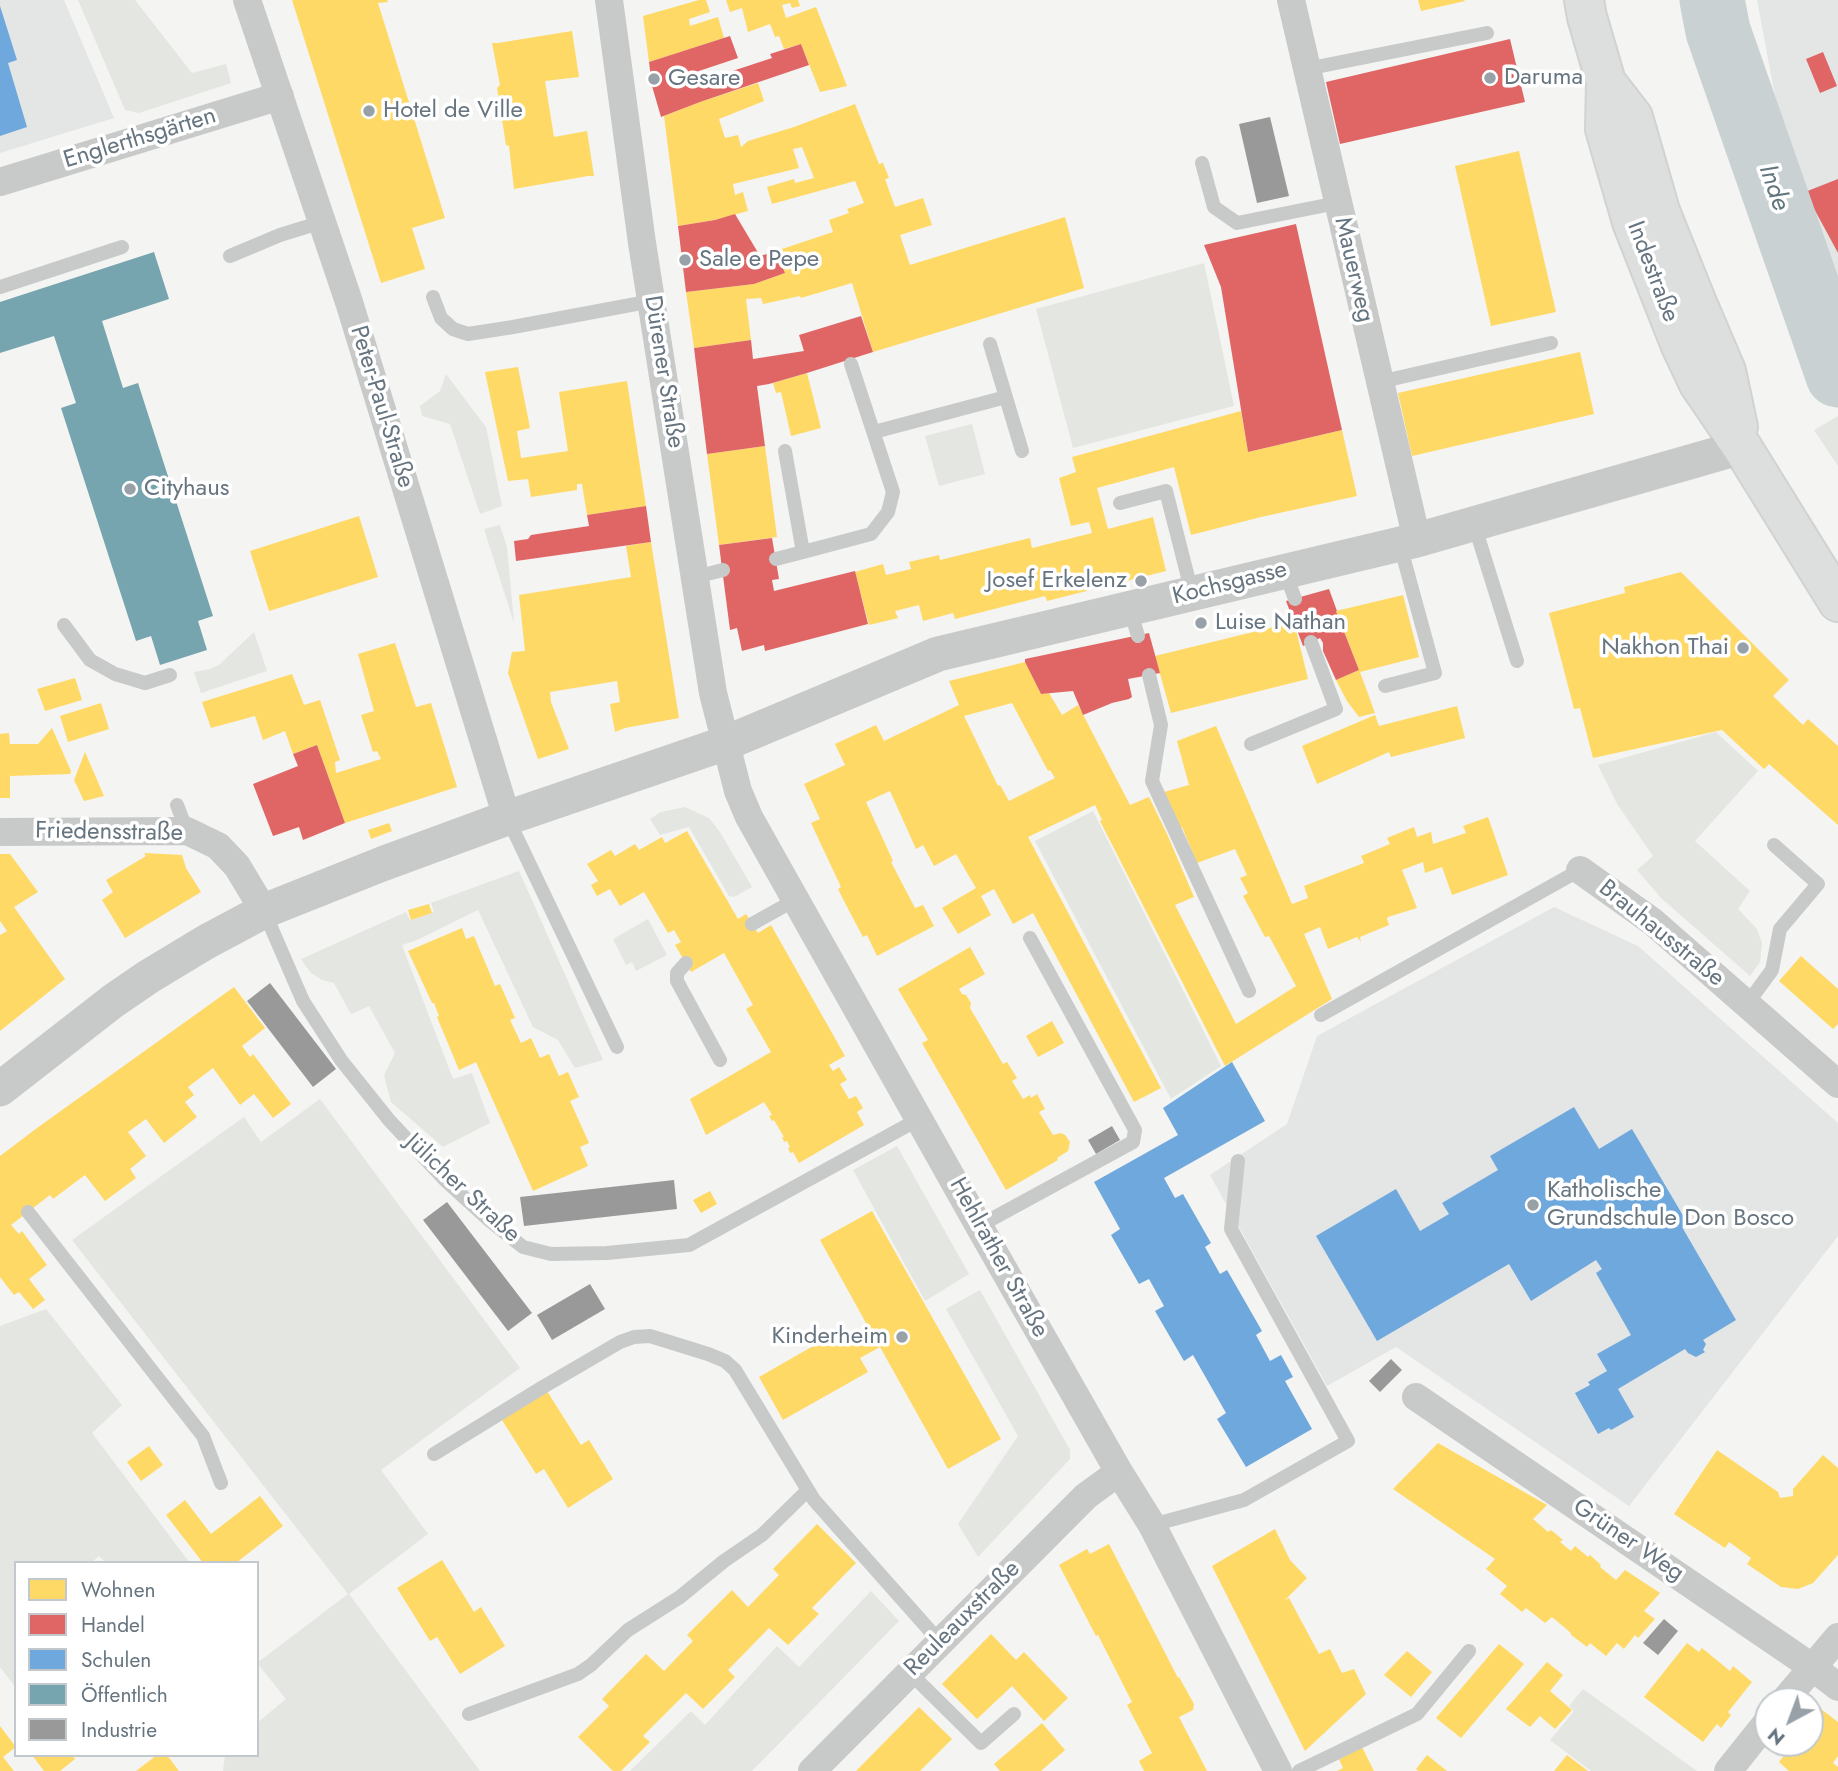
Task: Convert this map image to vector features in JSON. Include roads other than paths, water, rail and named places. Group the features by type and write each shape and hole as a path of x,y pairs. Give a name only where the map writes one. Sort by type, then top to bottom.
{"main road":[{"name":"Indestraße","path":"1584,0 1606,82 1605,129 1632,222 1681,346 1699,384 1742,447 1838,602"}],"street":[{"name":"Peter-Paul-Straße","path":"247,0 349,302 507,818"},
{"name":"Dürener Straße","path":"609,0 652,301 713,693 726,743"},
{"name":"Mauerweg","path":"1291,0 1379,382 1408,541"},
{"name":"Englerthsgärten","path":"0,182 280,96"},
{"name":"Kochsgasse","path":"726,743 938,654 1134,622 1192,593 1290,585 1408,541 1742,447"},
{"path":"0,1089 148,977 205,942 264,911 507,818 726,743"},
{"name":"Hehlrather Straße","path":"726,743 738,791 748,817 1119,1472 1152,1525 1278,1771"},
{"name":"Friedensstraße","path":"0,832 187,831 218,846 228,856 264,911"},
{"name":"Brauhausstraße","path":"1580,870 1653,922 1838,1084"},
{"name":"Grüner Weg","path":"1416,1397 1838,1687"},
{"name":"Reuleauxstraße","path":"813,1771 1086,1496 1119,1472"},
{"path":"1796,1687 1838,1637"},
{"path":"1728,1771 1754,1738"}],"lane":[{"path":"1306,69 1487,33"},
{"path":"1202,163 1214,207 1237,223 1337,203"},
{"path":"230,256 280,235 322,222"},
{"path":"0,287 122,247"},
{"path":"433,297 441,318 453,329 468,334 652,301"},
{"path":"1379,382 1551,343"},
{"path":"990,344 1022,451"},
{"path":"776,559 871,534 888,512 893,492 851,364"},
{"path":"874,432 1006,397"},
{"path":"785,451 803,552"},
{"path":"1120,503 1167,491 1192,593"},
{"path":"1474,523 1517,661"},
{"path":"1385,686 1435,673 1408,541"},
{"path":"695,577 723,570"},
{"path":"64,625 90,660 115,674 147,689 170,675"},
{"path":"1251,744 1336,709 1311,642"},
{"path":"1149,675 1161,724 1152,780 1249,991"},
{"path":"177,805 187,831"},
{"path":"507,818 617,1047"},
{"path":"1747,1004 1772,970 1780,929 1818,884 1774,845"},
{"name":"Brauhausstraße","path":"1321,1015 1580,870"},
{"path":"752,924 795,900"},
{"name":"Jülicher Straße","path":"264,911 303,1001 341,1060 389,1120 445,1180 523,1247 551,1254 607,1253 689,1245 919,1119"},
{"path":"979,1226 1133,1142 1135,1130 1030,937"},
{"path":"686,963 677,973 677,981 720,1060"},
{"path":"1152,1525 1244,1500 1348,1441 1231,1229 1238,1161"},
{"path":"28,1212 203,1436 221,1483"},
{"path":"433,1454 620,1342 634,1337 650,1336 708,1354 725,1361 735,1370 814,1500 940,1642"},
{"path":"468,1714 578,1674 628,1630 671,1603 762,1535 808,1490"},
{"path":"1299,1771 1417,1714 1469,1651"},
{"path":"910,1673 981,1743 1014,1714"}],"waterway":[{"name":"Inde","path":"1712,0 1718,31 1838,375"}],"place":[{"name":"Daruma","path":"1490,78"},
{"name":"Gesare","path":"654,79"},
{"name":"Hotel de Ville","path":"369,111"},
{"name":"Sale e Pepe","path":"685,260"},
{"name":"Cityhaus","path":"130,489"},
{"name":"Josef Erkelenz","path":"1141,581"},
{"name":"Luise Nathan","path":"1201,623"},
{"name":"Nakhon Thai","path":"1743,648"},
{"name":"Katholische Grundschule Don Bosco","path":"1533,1205"},
{"name":"Kinderheim","path":"902,1337"}]}
